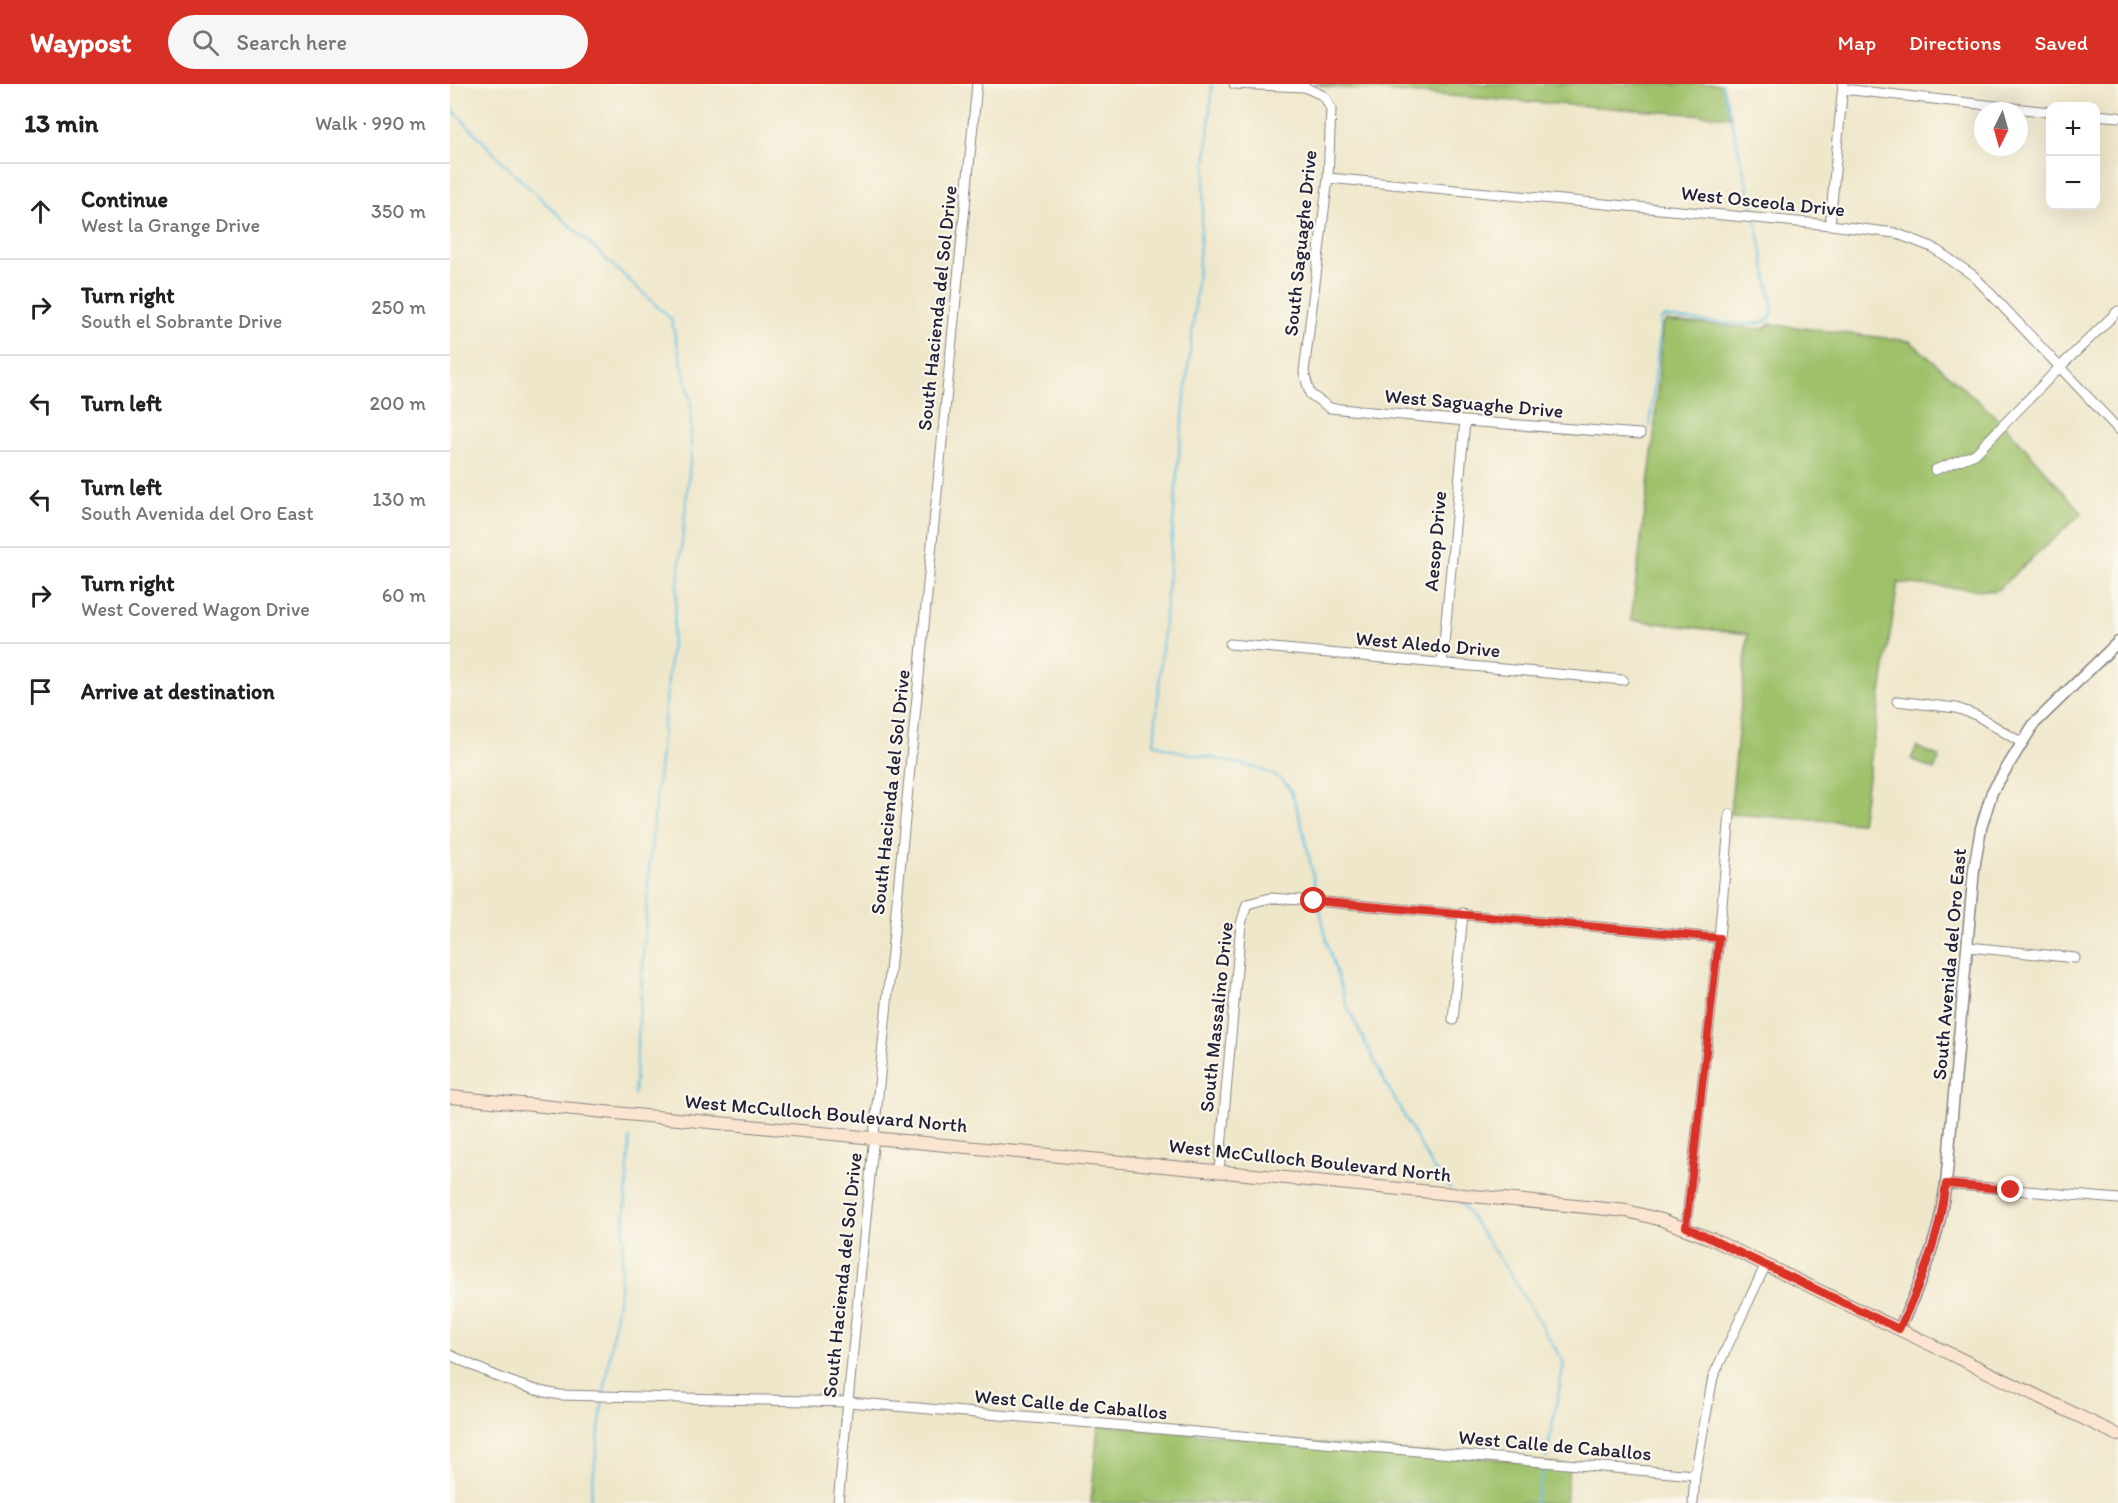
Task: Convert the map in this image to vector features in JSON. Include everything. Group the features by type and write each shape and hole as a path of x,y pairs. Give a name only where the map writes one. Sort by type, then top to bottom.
{"main road":[{"name":"West McCulloch Boulevard North","path":"450,1097 1609,1208 1645,1215 1686,1227 1766,1264 2118,1435"}],"street":[{"name":"South Hacienda del Sol Drive","path":"838,1503 977,84"},
{"name":"South Saguaghe Drive","path":"1234,84 1304,87 1324,96 1331,109 1328,178 1304,372 1310,394"},
{"path":"1830,225 1843,86 2046,111"},
{"path":"2100,115 2118,117"},
{"name":"West Osceola Drive","path":"1328,178 1830,225 1894,234 1932,247 1974,276 2118,429"},
{"path":"1935,470 1975,454 2118,311"},
{"name":"West Saguaghe Drive","path":"1310,394 1330,408 1465,422 1640,434"},
{"name":"Aesop Drive","path":"1442,664 1465,422"},
{"name":"South Avenida del Oro East","path":"1899,1329 1922,1279 1937,1233 1946,1184 1969,947 1974,869 1981,828 1992,792 2034,724 2118,642"},
{"name":"West Aledo Drive","path":"1230,644 1623,680"},
{"path":"1897,701 1956,708 1976,715 2022,743"},
{"path":"1686,1227 1719,938 1730,814"},
{"name":"South Massalino Drive","path":"1219,1170 1241,924 1246,904 1270,898 1463,913"},
{"path":"1453,1020 1463,913 1719,938"},
{"path":"1969,947 2075,958"},
{"path":"1946,1184 2118,1199"},
{"path":"1694,1503 1695,1475 1713,1377 1766,1264"},
{"name":"West Calle de Caballos","path":"450,1355 514,1384 536,1392 560,1395 848,1402 1695,1475"}],"green space":[{"path":"1314,84 1722,84 1731,117 1329,87"},
{"path":"1666,321 1763,329 1770,324 1910,341 2004,424 2082,513 1996,591 1898,583 1861,823 1730,814 1748,634 1631,620 1654,437 1662,326"},
{"path":"1917,747 1940,757 1934,770 1911,759"},
{"path":"1098,1425 1569,1465 1566,1503 1091,1503"}],"waterway":[{"path":"1212,84 1196,298 1180,443 1154,743 1181,752 1258,769 1275,776 1286,784 1301,821 1318,899"},
{"path":"1722,84 1755,215"},
{"path":"450,107 510,170 671,319 691,401 691,454 650,858 634,1095"},
{"path":"1650,426 1661,319 1666,317 1748,324 1766,321 1771,316 1773,309 1756,221"},
{"path":"1319,905 1328,946 1347,1006 1381,1074 1432,1166 1450,1189"},
{"path":"604,1393 620,1288 630,1137"},
{"path":"1459,1200 1510,1274 1564,1363 1546,1459"},
{"path":"590,1503 603,1399"},
{"path":"1535,1503 1545,1464"}],"route":[{"path":"1314,901 1719,938 1686,1227 1899,1329 1922,1279 1937,1233 1946,1184 2011,1190"}]}
